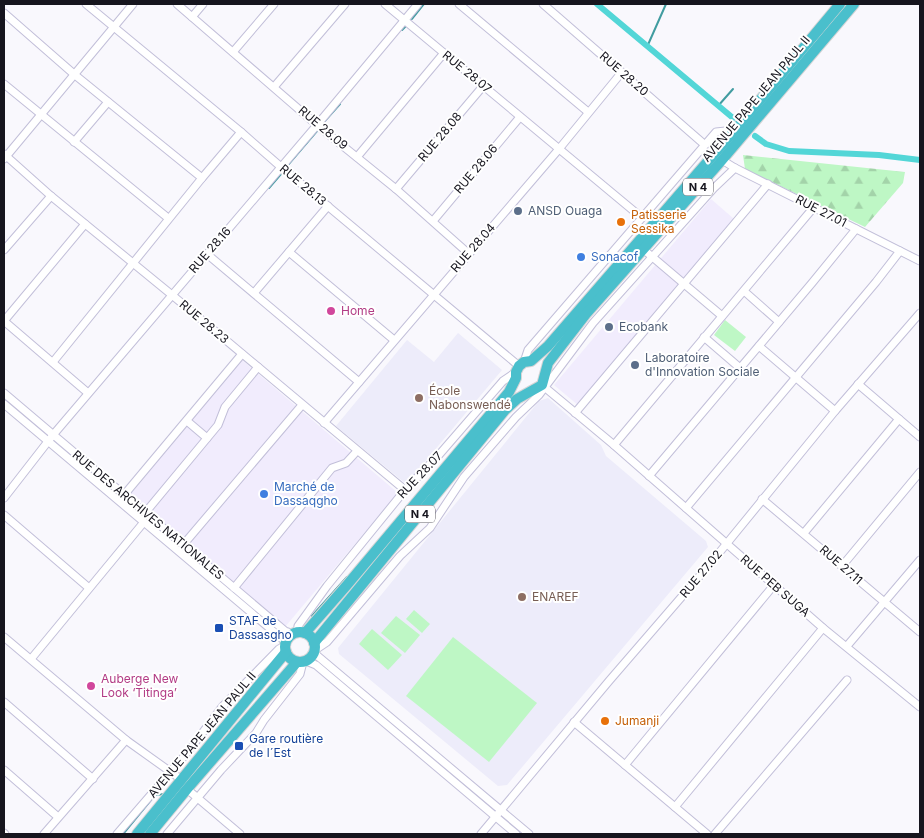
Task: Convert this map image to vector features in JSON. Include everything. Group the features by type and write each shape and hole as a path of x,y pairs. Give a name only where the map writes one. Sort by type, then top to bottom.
{"highway":[{"name":"AVENUE PAPE JEAN PAUL II","path":"150,834 286,647 288,638 298,633 347,585 509,392 521,368 548,346 736,130 840,4"},
{"name":"AVENUE PAPE JEAN PAUL II","path":"136,834 308,655 505,410 530,390 543,386 548,363 555,353 854,4"},
{"path":"530,390 520,387 521,368 540,364 545,372"},
{"path":"286,647 291,659 308,655 311,637 298,633"}],"street":[{"name":"RUE 28.13","path":"86,4 242,132 281,167 521,368"},
{"path":"5,157 133,4"},
{"name":"RUE 28.09","path":"176,4 317,125 396,189 468,253"},
{"path":"192,17 203,4"},
{"path":"233,52 274,4"},
{"path":"274,87 345,4"},
{"name":"RUE 28.07","path":"385,4 641,217"},
{"name":"RUE 28.16","path":"4,498 50,438 418,4"},
{"path":"459,4 588,112"},
{"name":"RUE 28.20","path":"543,4 705,145"},
{"path":"4,13 75,75 202,178"},
{"path":"357,157 444,53"},
{"name":"RUE 28.04","path":"324,423 559,149 622,72"},
{"path":"4,84 168,218"},
{"name":"RUE 28.08","path":"396,189 484,85"},
{"path":"74,142 108,102"},
{"name":"RUE 28.06","path":"433,221 520,116"},
{"name":"RUE 28.07","path":"298,633 298,626 327,586 405,490 438,456 503,381 521,368 528,350 641,217 716,132 736,130"},
{"path":"53,362 168,218 242,132"},
{"name":"RUE 28.23","path":"5,157 405,490"},
{"name":"RUE 27.01","path":"722,160 920,261"},
{"path":"167,834 197,798 256,734 264,720 300,674 308,655 327,642 400,556 430,528 464,477 543,386 593,323 714,188 735,168"},
{"path":"575,413 768,184"},
{"path":"4,250 51,196"},
{"path":"254,293 328,206"},
{"path":"614,445 814,207"},
{"path":"85,224 4,321 88,393"},
{"path":"649,476 856,229"},
{"path":"643,249 722,316"},
{"path":"686,508 900,251"},
{"path":"289,252 394,340"},
{"path":"207,254 359,382"},
{"path":"744,291 779,322"},
{"name":"RUE 27.02","path":"481,834 726,544 835,411 920,313"},
{"path":"704,338 740,368"},
{"path":"759,346 835,411"},
{"path":"124,495 242,354"},
{"path":"145,513 208,438 220,422 225,407 258,367"},
{"path":"858,384 920,437"},
{"name":"RUE PEB SUGA","path":"543,386 614,445 823,628 920,706"},
{"name":"RUE DES ARCHIVES NATIONALES","path":"4,393 50,438 286,647"},
{"name":"RUE DES ARCHIVES NATIONALES","path":"4,404 124,495 285,630 298,633"},
{"path":"184,545 302,405"},
{"path":"804,534 899,419"},
{"path":"186,421 208,438"},
{"path":"234,588 332,468 346,463 357,451"},
{"path":"842,566 920,472"},
{"name":"RUE 27.11","path":"762,499 920,632"},
{"path":"4,515 89,588"},
{"path":"31,659 144,522"},
{"path":"847,646 920,560"},
{"path":"626,765 774,585"},
{"path":"675,807 823,628"},
{"path":"4,637 126,740 170,771 197,798 240,834"},
{"path":"117,834 199,738 222,707 280,649 286,647"},
{"path":"308,655 529,834"},
{"path":"308,655 316,665 516,834"},
{"path":"715,834 847,680"},
{"path":"4,702 94,779"},
{"path":"574,722 707,834"},
{"path":"44,834 94,779 126,740"},
{"path":"4,770 58,817"}],"shaded area":[{"path":"711,199 734,219 578,405 554,385"},
{"name":"École Nabonswendé","path":"458,333 502,370 406,484 336,426 407,340 434,362"},
{"name":"Marché de Dassaqgho","path":"242,360 398,493 285,627 129,496"},
{"name":"ENAREF","path":"548,398 601,445 606,456 706,541 708,547 507,785 498,786 339,654 338,648 539,401"}],"green space":[{"path":"743,155 905,172 903,183 865,227 745,169"},
{"path":"725,320 746,337 735,351 714,335"},
{"path":"414,610 430,624 422,633 406,619"},
{"path":"396,616 420,635 405,653 381,633"},
{"path":"372,629 402,655 388,670 359,644"},
{"path":"453,637 537,703 489,762 406,696"}],"waterway":[{"path":"412,19 424,4"},
{"path":"597,4 733,118"},
{"path":"647,47 666,4"},
{"path":"402,30 405,27"},
{"path":"718,106 733,89"},
{"path":"323,123 340,104"},
{"path":"287,166 317,131"},
{"path":"755,136 766,144 789,151 879,155 920,160"},
{"path":"269,188 281,174"},
{"path":"312,616 347,577"},
{"path":"123,834 155,795 165,794"}],"place":[{"name":"ANSD Ouaga","path":"518,211"},
{"name":"Patisserie Sessika","path":"621,222"},
{"name":"Sonacof","path":"581,257"},
{"name":"Home","path":"331,311"},
{"name":"Ecobank","path":"609,327"},
{"name":"Laboratoire d'Innovation Sociale","path":"635,365"},
{"name":"École Nabonswendé","path":"419,398"},
{"name":"Marché de Dassaqgho","path":"264,494"},
{"name":"ENAREF","path":"522,597"},
{"name":"STAF de Dassasgho","path":"219,628"},
{"name":"Auberge New Look ‘Titinga’","path":"91,686"},
{"name":"Jumanji","path":"605,721"},
{"name":"Gare routière de l´Est","path":"239,746"}]}
